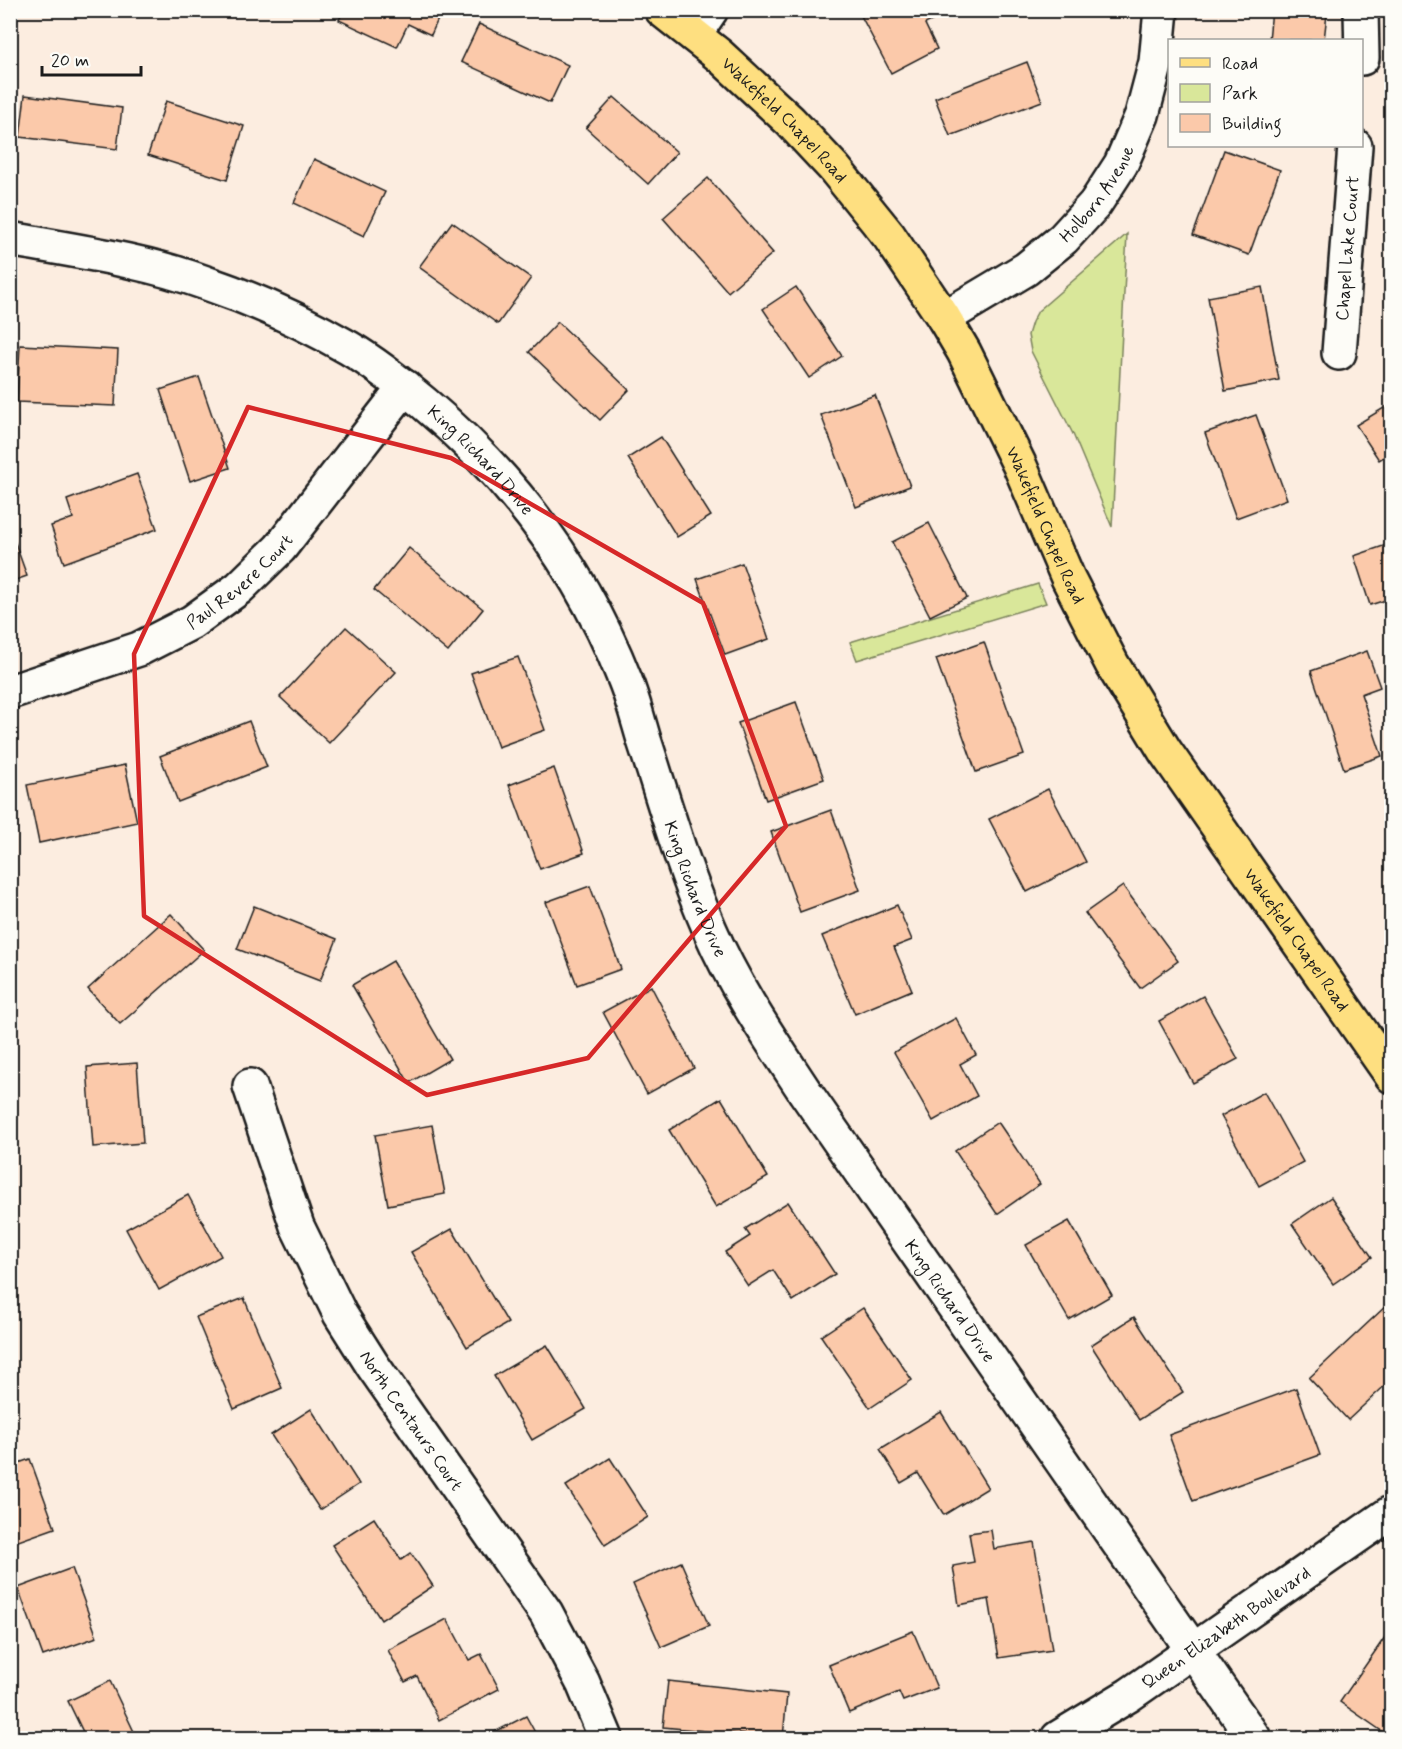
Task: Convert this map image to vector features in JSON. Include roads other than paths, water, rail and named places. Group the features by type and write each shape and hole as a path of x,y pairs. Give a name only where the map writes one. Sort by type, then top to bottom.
{"main road":[{"name":"Wakefield Chapel Road","path":"662,10 702,23 720,56 790,121 834,168 889,236 964,352 1020,466 1068,578 1112,664 1165,751 1392,1076"}],"street":[{"name":"Holborn Avenue","path":"944,318 1026,269 1063,239 1095,204 1121,164 1143,115 1156,62 1161,10"},
{"path":"1361,10 1362,39"},
{"name":"Chapel Lake Court","path":"1339,352 1355,147"},
{"name":"King Richard Drive","path":"10,238 136,262 204,282 273,309 350,349 405,387 456,430 507,483 556,547 592,607 625,681 683,861 710,930 741,995 805,1092 1254,1738"},
{"name":"Paul Revere Court","path":"10,692 139,649 192,622 239,588 280,548 405,387"},
{"name":"North Centaurs Court","path":"250,1086 297,1226 340,1314 373,1366 546,1613 583,1683 606,1738"},
{"name":"Queen Elizabeth Boulevard","path":"1058,1738 1129,1695 1392,1512"}]}
